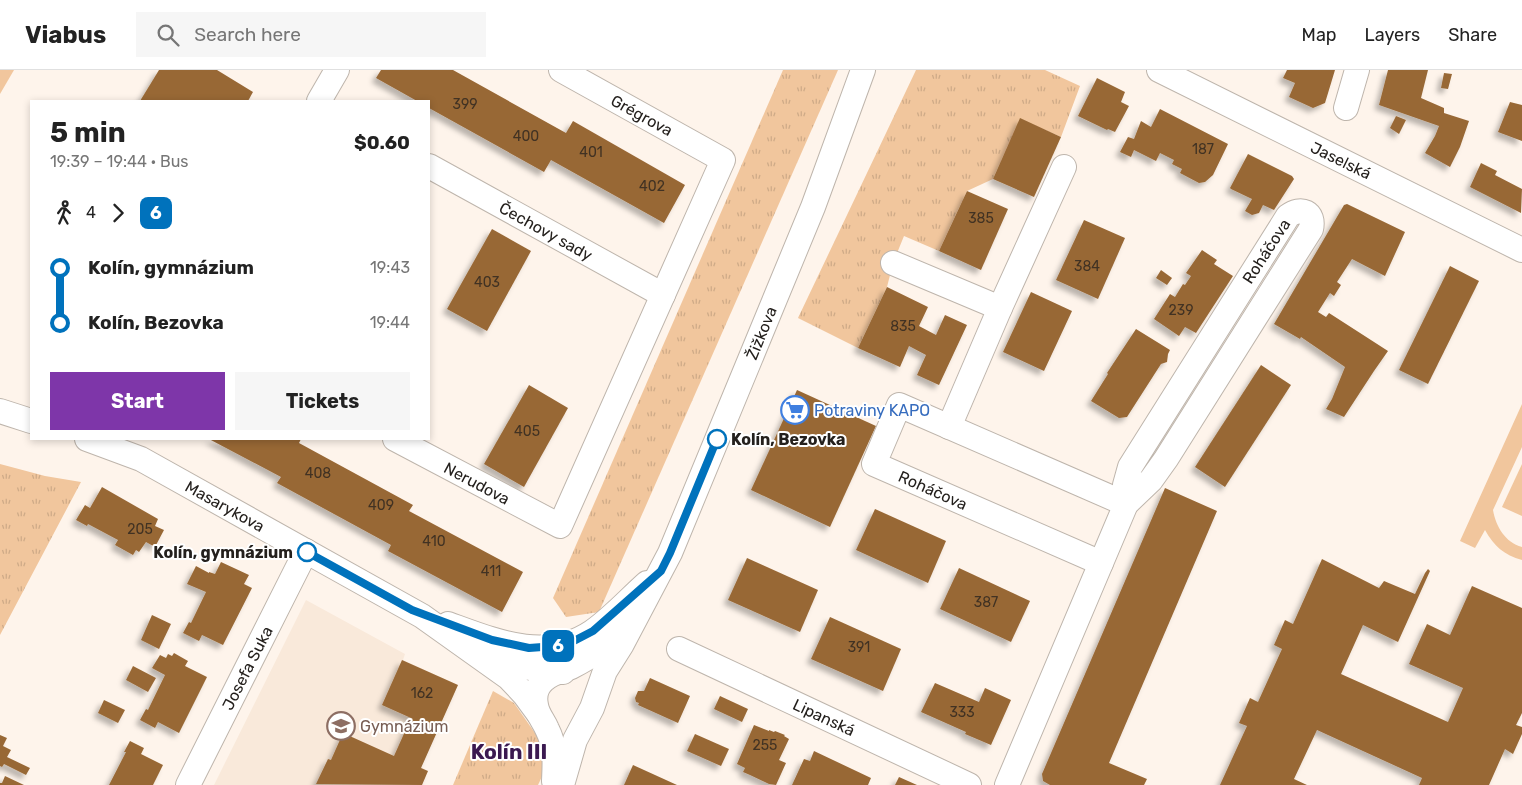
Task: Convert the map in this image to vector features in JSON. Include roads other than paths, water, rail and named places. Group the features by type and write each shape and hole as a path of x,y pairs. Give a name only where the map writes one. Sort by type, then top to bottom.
{"street":[{"path":"319,100 337,70"},
{"name":"Grégrova","path":"561,70 723,160 663,295"},
{"name":"Žižkova","path":"562,785 575,740 590,713 605,672 661,571 673,544 813,207 863,70"},
{"name":"Jaselská","path":"1159,70 1522,250"},
{"path":"1346,108 1357,70"},
{"name":"Čechovy sady","path":"430,167 663,295"},
{"path":"949,427 1064,167"},
{"name":"Roháčova","path":"1007,785 1126,504 1151,480 1166,459 1311,229 1312,223 1306,212 1300,210 1288,216 1130,467 1125,485 1126,504"},
{"path":"893,263 1000,308"},
{"name":"Nerudova","path":"396,440 560,526 663,295"},
{"name":"Roháčova","path":"1101,563 874,464 899,405 1126,504"},
{"path":"0,411 30,421"},
{"name":"Masarykova","path":"94,440 120,444 141,459 503,659 532,668 560,672"},
{"name":"Josefa Suka","path":"188,785 306,551"},
{"path":"412,610 512,645 529,648 556,646 568,644 593,631 661,571"},
{"name":"Žižkova","path":"554,785 555,751 549,732 539,715 535,702 538,689 550,675 582,661 612,640 632,617 649,592"},
{"name":"Masarykova","path":"412,610 509,678 524,694 539,715"},
{"name":"Lipanská","path":"679,649 969,785"},
{"path":"539,715 552,727 568,730 579,726 590,713 593,702 592,691 585,680 571,672 560,672"}],"place":[{"name":"Potraviny KAPO","path":"795,410"},
{"name":"Kolín, Bezovka","path":"717,439"},
{"name":"Kolín, gymnázium","path":"307,552"},
{"name":"Gymnázium","path":"341,726"}],"district":[{"name":"Kolín III","path":"509,752"}]}
